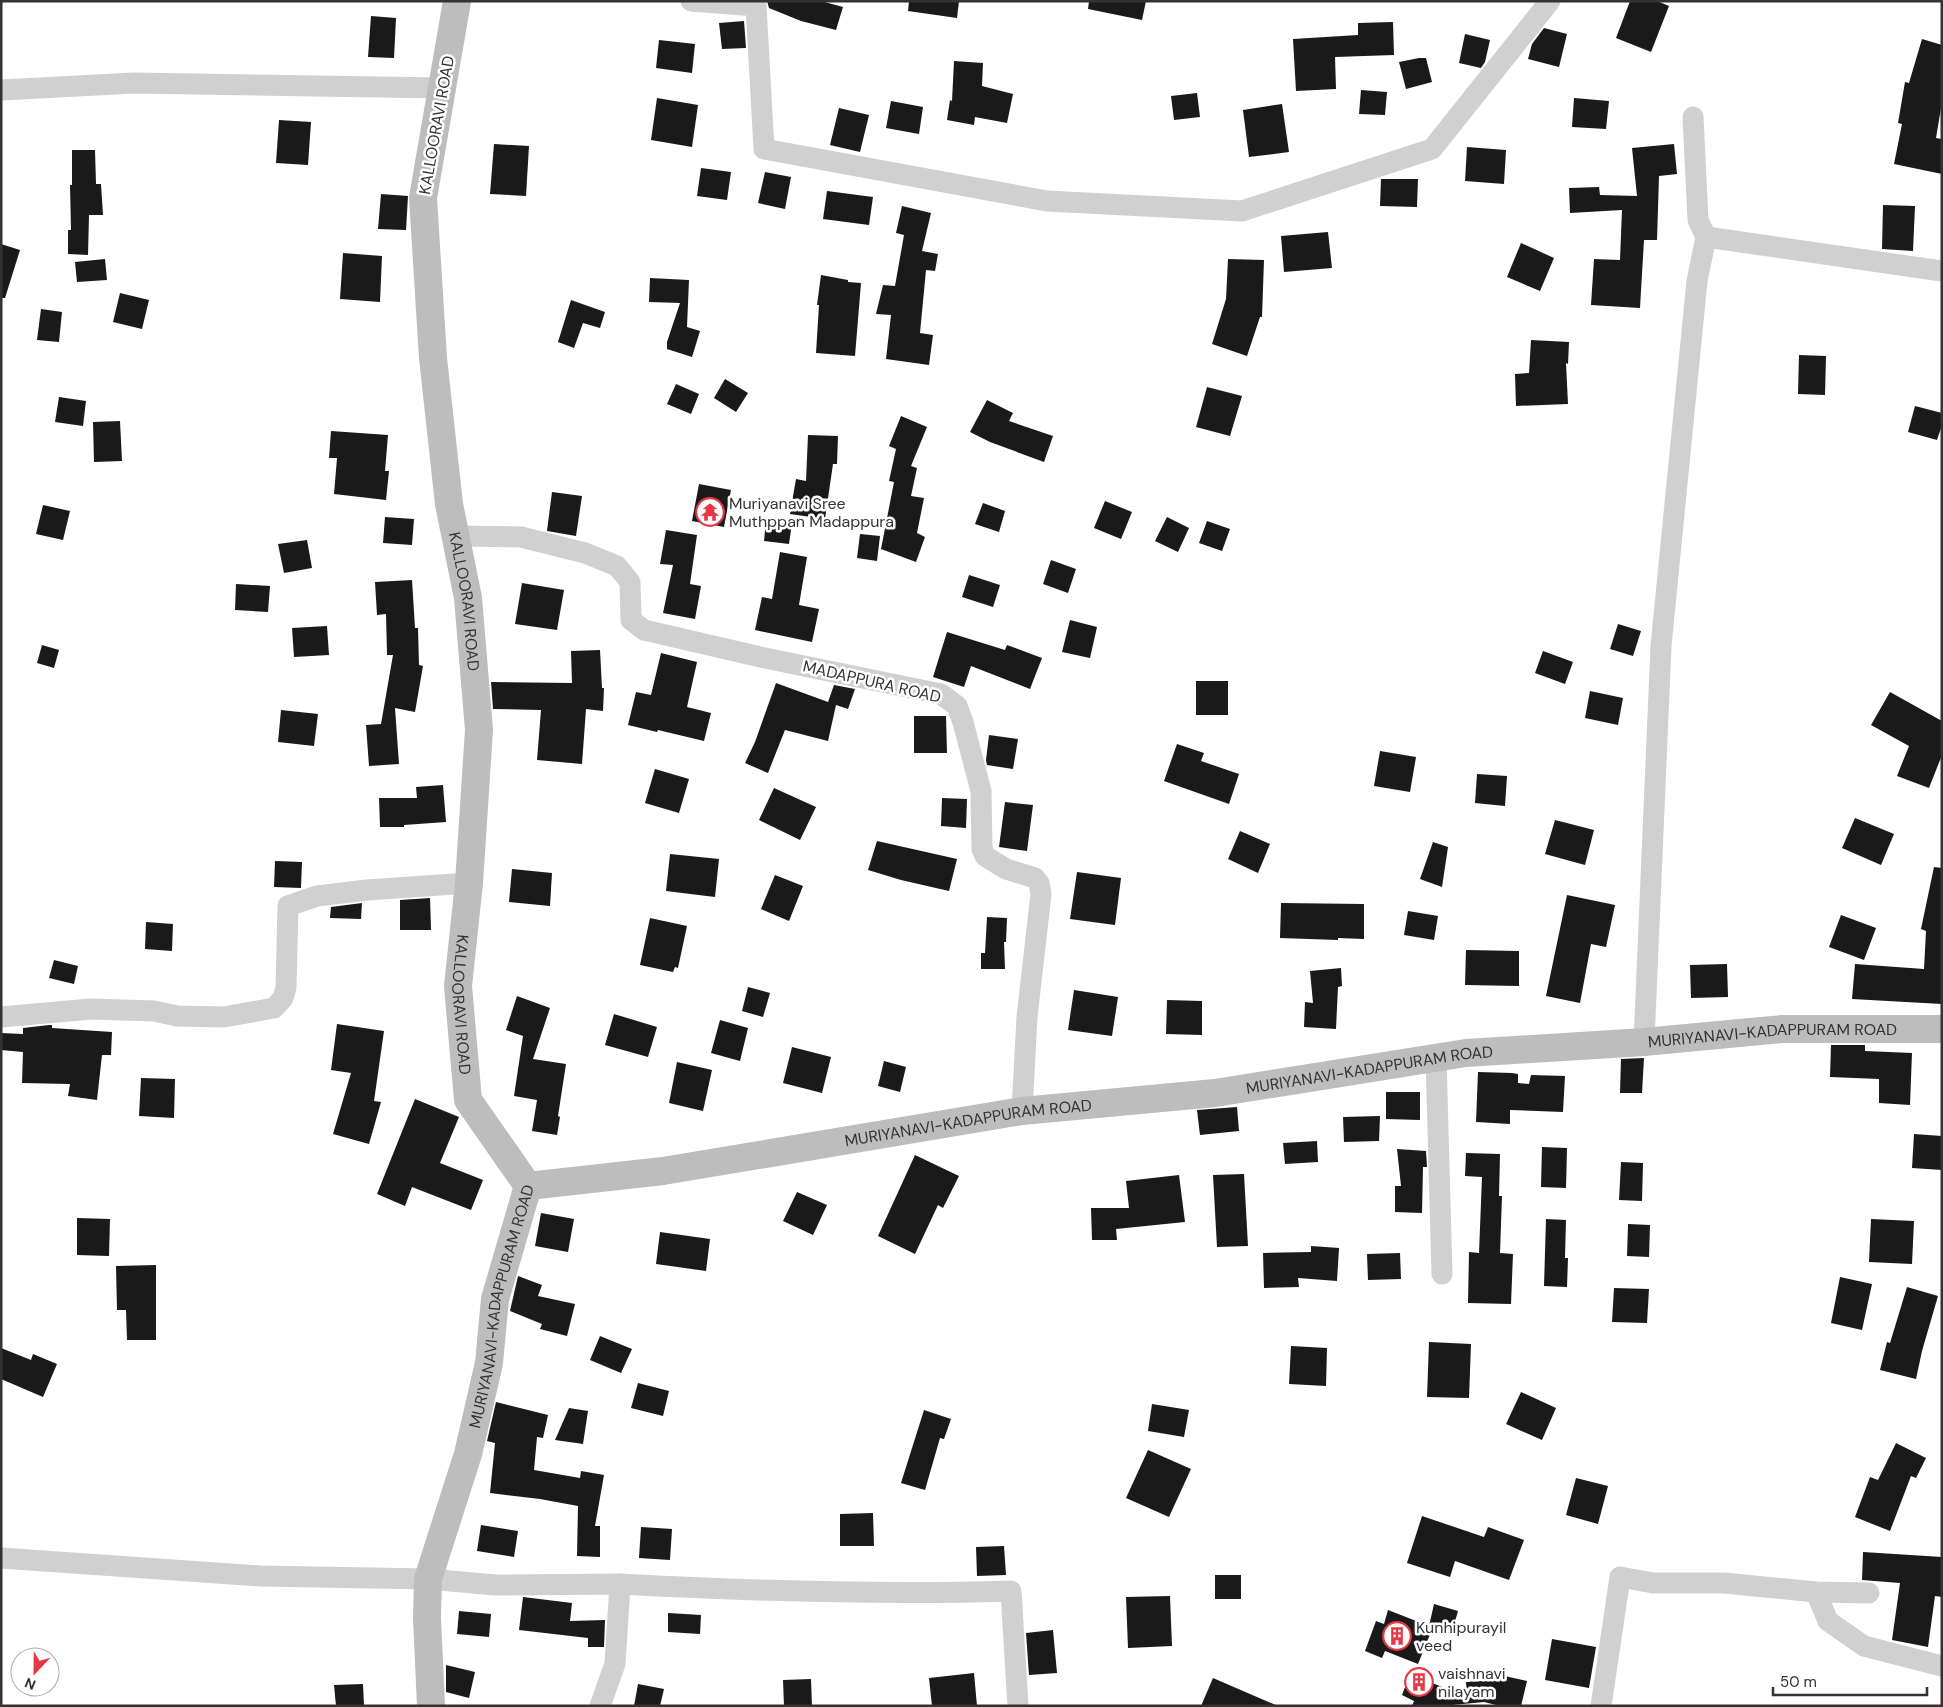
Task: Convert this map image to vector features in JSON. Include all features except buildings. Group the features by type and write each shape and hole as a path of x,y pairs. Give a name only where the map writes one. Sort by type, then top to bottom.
{"main road":[{"name":"KALLOORAVI ROAD","path":"458,1 423,198 433,358 449,504 468,598 479,730 469,883 458,986 468,1100 528,1186"},
{"name":"MURIYANAVI-KADAPPURAM ROAD","path":"431,1706 427,1618 428,1579 468,1454 490,1364 495,1298 528,1186 663,1171 1022,1111 1215,1092 1466,1052 1644,1042 1782,1029 1942,1028"}],"street":[{"path":"691,1 756,6 764,149 1047,201 1242,211 1432,149 1550,1"},
{"path":"1,90 134,82 442,88"},
{"path":"1644,1042 1661,646 1696,281 1706,237 1698,220 1694,117"},
{"path":"1706,237 1942,271"},
{"name":"MADAPPURA ROAD","path":"455,536 521,536 585,554 617,566 630,582 631,620 644,630 765,658 941,694 957,706 981,791 982,849 985,856 1006,869 1035,878 1039,883 1041,894 1027,1017 1022,1111"},
{"path":"1,1017 91,1009 154,1011 177,1016 224,1017 274,1008 283,998 286,988 288,906 317,896 366,890 469,883"},
{"path":"1436,1057 1442,1274"},
{"path":"1,1558 261,1576 428,1579 494,1585 620,1584 923,1594 1011,1591 1018,1706"},
{"path":"1601,1706 1620,1576 1653,1583 1724,1583 1816,1592 1869,1593"},
{"path":"600,1706 615,1664 620,1584"},
{"path":"1816,1592 1828,1621 1864,1646 1942,1666"}],"place":[{"name":"Muriyanavi Sree Muthppan Madappura","path":"710,512"},
{"name":"Kunhipurayil veed","path":"1397,1636"},
{"name":"vaishnavi nilayam","path":"1419,1682"}]}
